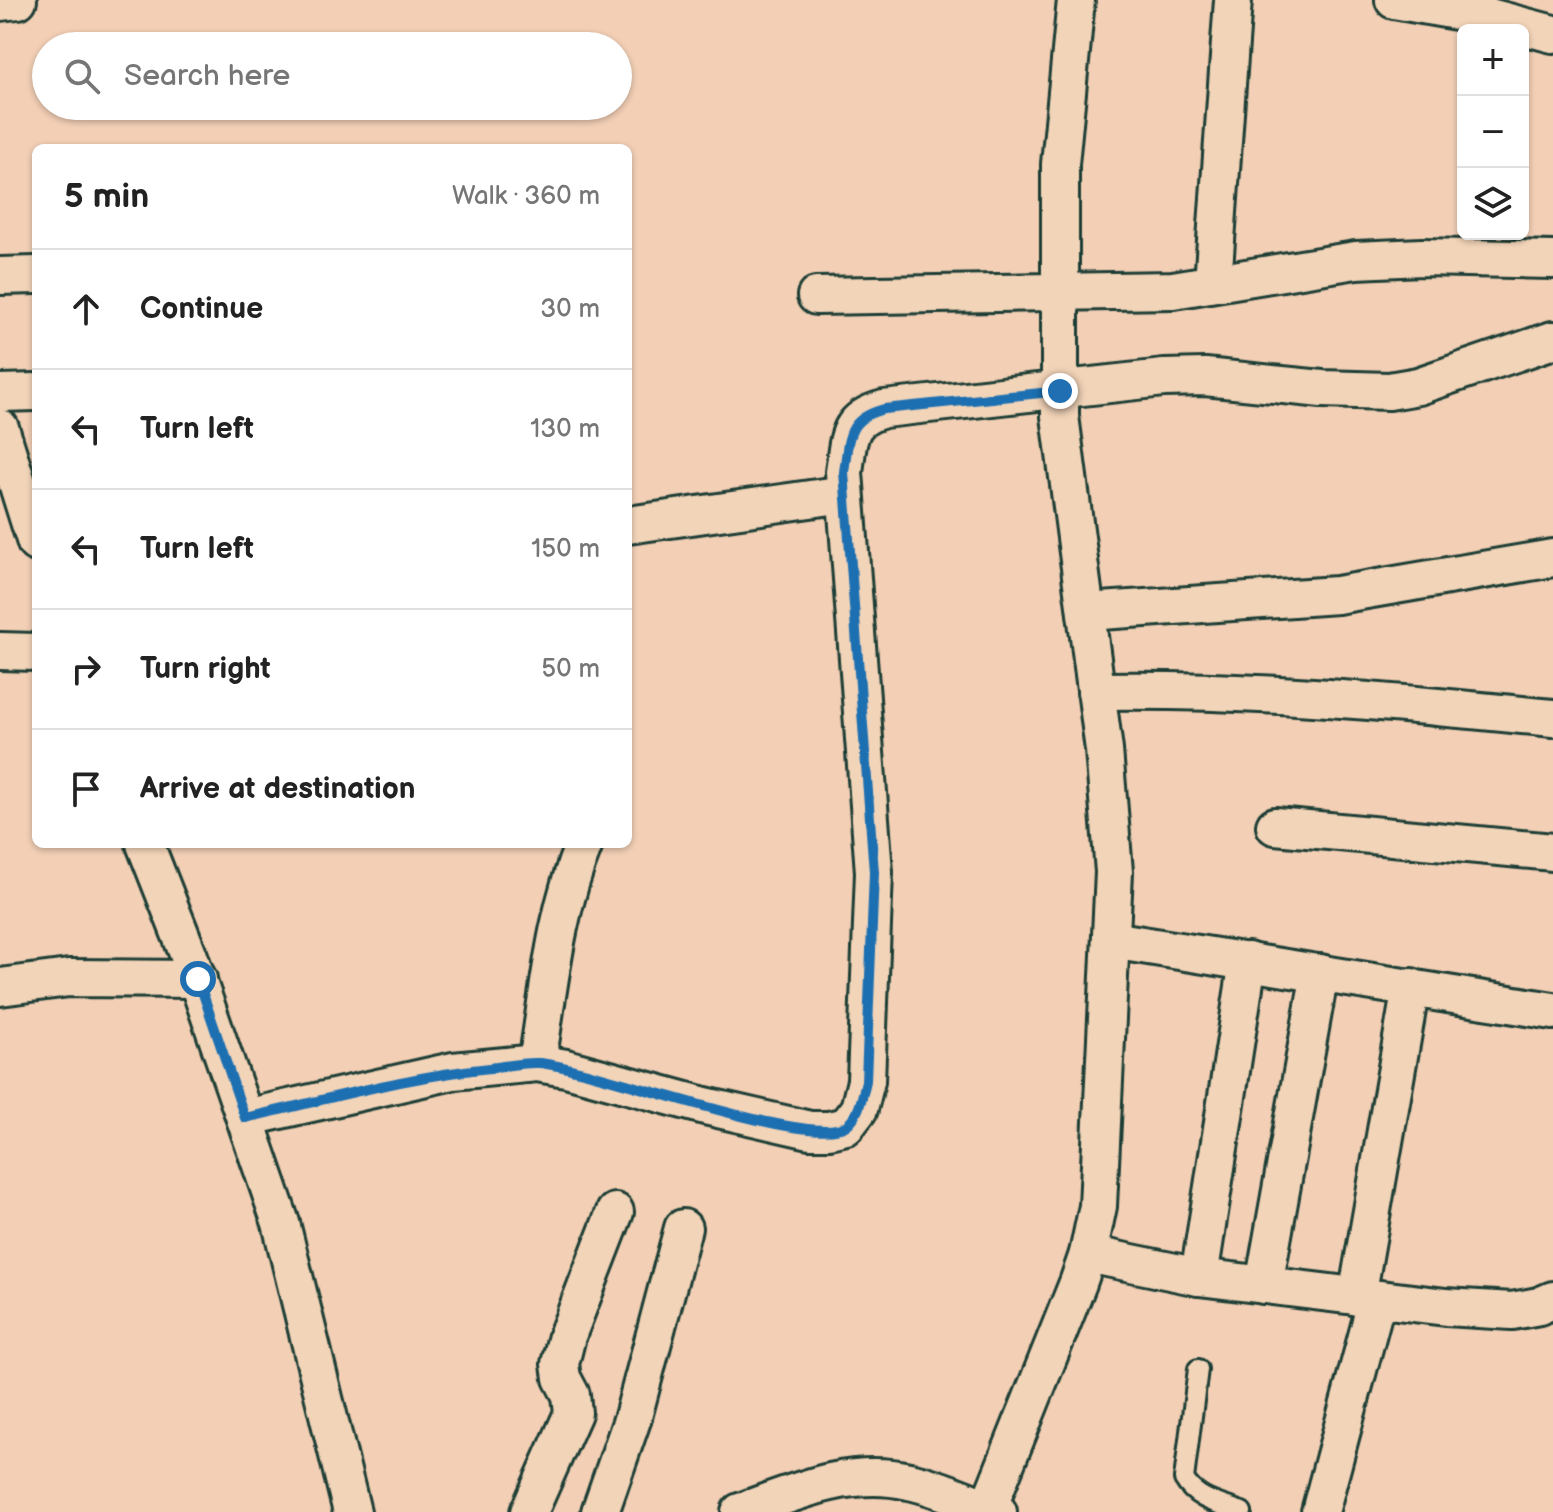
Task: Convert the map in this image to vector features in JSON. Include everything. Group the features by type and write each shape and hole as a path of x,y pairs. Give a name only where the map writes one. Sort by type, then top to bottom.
{"street":[{"path":"0,2 18,0"},
{"path":"756,1509 817,1484 858,1477 909,1481 993,1510 1088,1254 1098,1206 1114,872 1096,691 1060,416 1060,164 1076,0"},
{"path":"1213,283 1233,0"},
{"path":"1394,0 1485,16 1553,34"},
{"path":"816,296 1173,290 1356,260 1422,257 1553,260"},
{"path":"0,276 32,275"},
{"path":"245,1118 453,1071 537,1063 810,1130 846,1126 859,1109 866,1081 874,872 844,472 849,440 855,425 865,414 884,409 1164,378 1205,377 1322,389 1389,391 1418,386 1553,340"},
{"path":"0,393 32,392"},
{"path":"0,428 26,525"},
{"path":"632,524 845,494"},
{"path":"1086,612 1337,595 1553,558"},
{"path":"0,651 32,652"},
{"path":"1096,691 1279,695 1553,718"},
{"path":"1275,826 1553,852"},
{"path":"147,848 198,979 281,1223 352,1512"},
{"path":"537,1063 560,913 582,848"},
{"path":"1111,940 1553,1011"},
{"path":"1199,1277 1248,961"},
{"path":"1264,1285 1320,973"},
{"path":"0,987 69,978 198,979"},
{"path":"1320,1512 1367,1298 1411,987"},
{"path":"529,1512 570,1427 573,1413 571,1395 562,1378 560,1364 567,1336 615,1212"},
{"path":"600,1512 633,1417 683,1228"},
{"path":"1088,1254 1199,1277 1446,1307 1512,1311 1553,1300"}],"lane":[{"path":"1198,1369 1184,1479 1189,1489 1199,1496 1242,1512"}],"route":[{"path":"198,979 245,1118 453,1071 537,1063 810,1130 846,1126 859,1109 866,1081 874,872 844,472 849,440 855,425 865,414 884,409 1060,391"}]}
